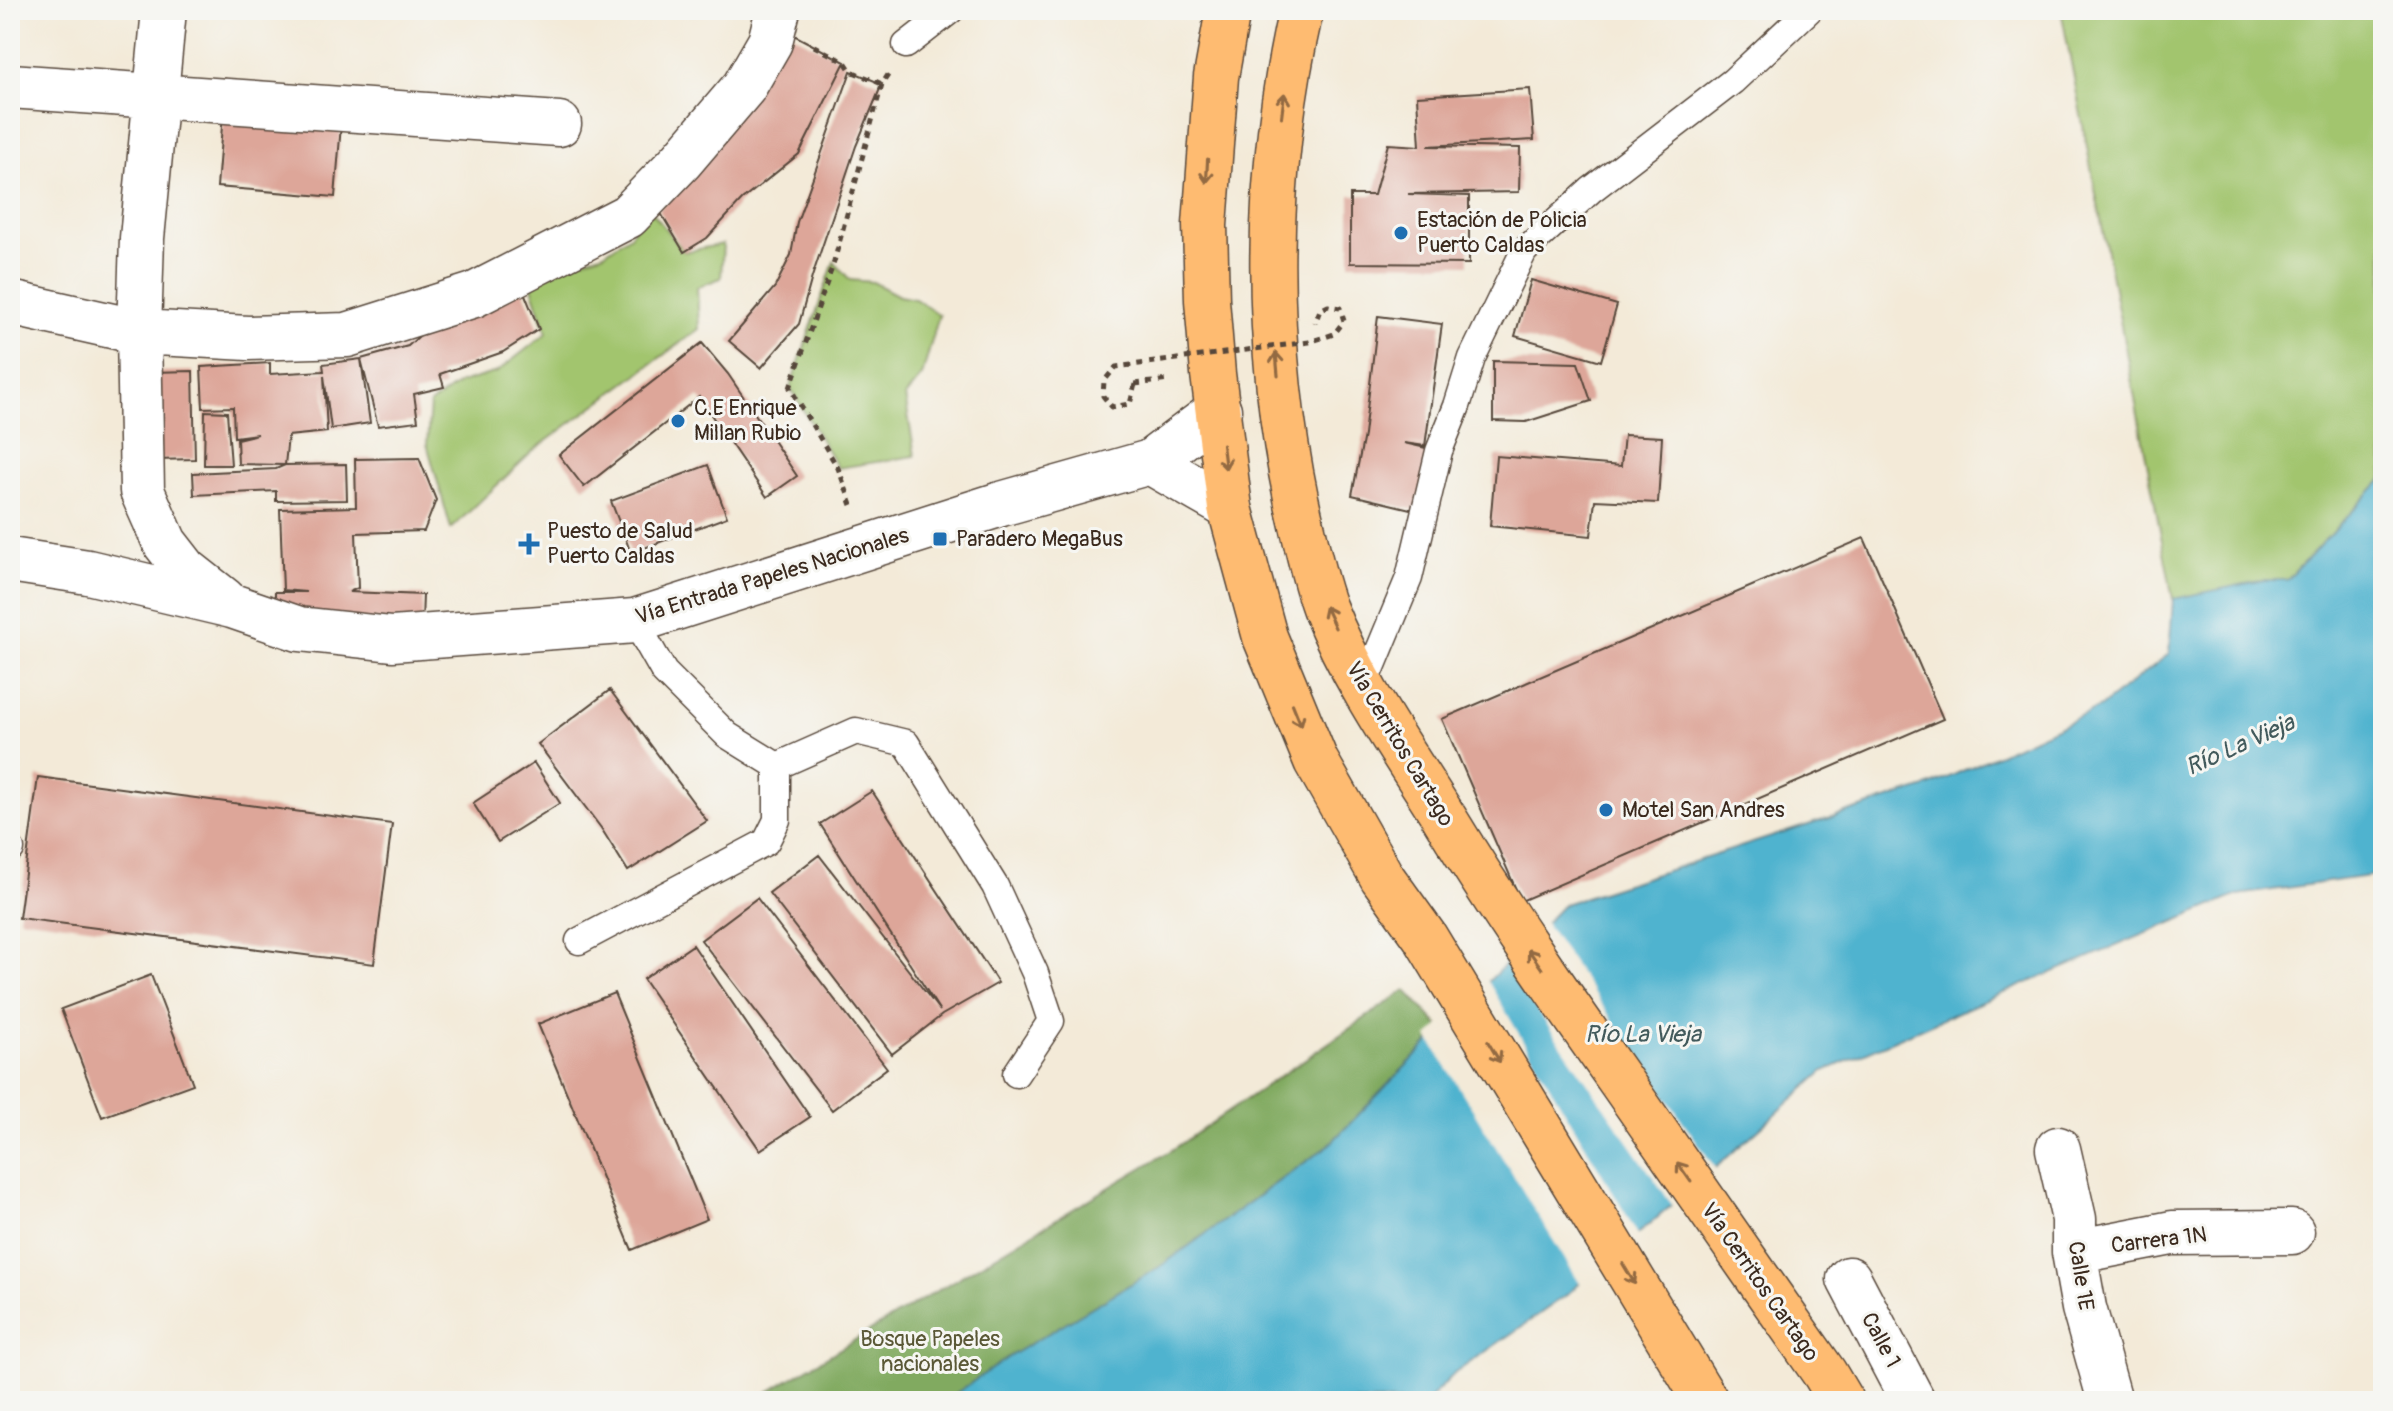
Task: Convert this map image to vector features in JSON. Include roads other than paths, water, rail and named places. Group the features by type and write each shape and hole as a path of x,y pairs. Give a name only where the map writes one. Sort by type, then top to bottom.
{"highway":[{"path":"1228,10 1216,77 1205,225 1207,300 1230,508 1265,637 1316,761 1382,877 1425,937 1706,1401"},
{"name":"Vía Cerritos Cartago","path":"1301,10 1285,92 1273,209 1273,298 1280,399 1296,496 1324,606 1363,689 1495,902 1833,1388"}],"street":[{"path":"164,10 142,238 139,332 142,491 165,543 186,570 232,606"},
{"path":"10,303 139,332 248,338 347,335 474,295 628,216 681,161 744,87 774,26"},
{"path":"10,86 559,124"},
{"name":"Vía Entrada Papeles Nacionales","path":"10,560 88,572 232,606 299,629 392,639 635,621 1001,504 1150,462 1219,410"},
{"path":"1150,462 1230,508"},
{"name":"Calle 1E","path":"2058,1149 2074,1219 2074,1252 2084,1308 2110,1401"},
{"name":"Carrera 1N","path":"2074,1252 2172,1233 2292,1232"},
{"name":"Calle 1","path":"1849,1279 1913,1401"}],"lane":[{"path":"906,45 951,10"},
{"path":"1363,689 1409,578 1439,451 1472,358 1524,251 1591,190 1743,73 1809,10"},
{"path":"635,621 664,672 727,735 777,766"},
{"path":"777,766 856,731 906,743 995,886 1035,973 1051,1021 1016,1074"},
{"path":"579,941 766,842 777,820 777,766"}],"water":[{"name":"Río La Vieja","path":"2383,479 2383,874 2238,895 1824,1071 1565,1296 1455,1373 1427,1401 945,1401 1010,1356 1161,1266 1329,1145 1564,904 1932,785 2099,708 2169,654 2173,599 2264,580 2287,580"}],"place":[{"name":"Estación de Policia Puerto Caldas","path":"1401,233"},
{"name":"C.E Enrique Millan Rubio","path":"678,421"},
{"name":"Paradero MegaBus","path":"940,539"},
{"name":"Puesto de Salud Puerto Caldas","path":"529,544"},
{"name":"Motel San Andres","path":"1606,810"}],"park label":[{"name":"Bosque Papeles nacionales","path":"930,1352"}]}
